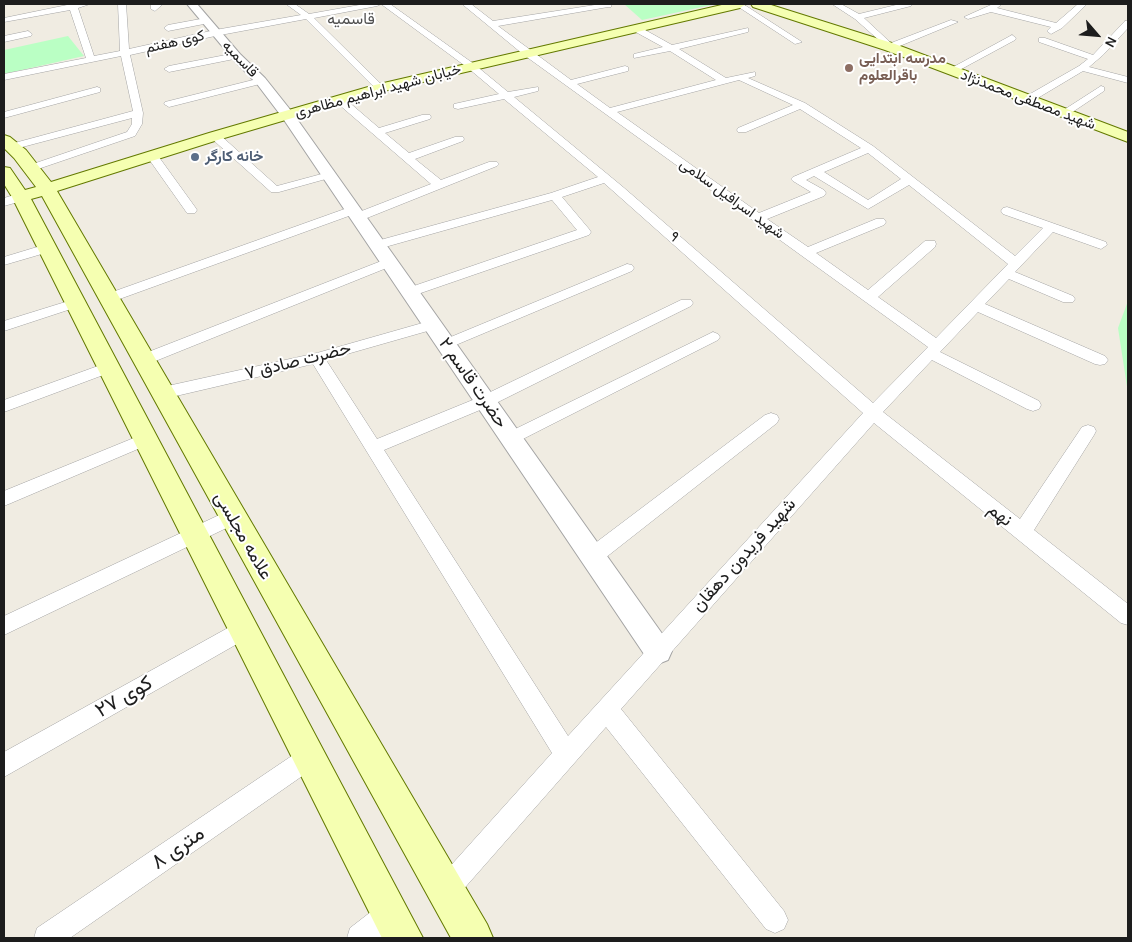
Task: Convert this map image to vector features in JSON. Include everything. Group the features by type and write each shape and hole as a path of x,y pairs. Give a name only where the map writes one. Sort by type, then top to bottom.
{"main road":[{"name":"خیابان شهید ابراهیم مظاهری","path":"17,174 152,155 380,88 739,4"},
{"name":"شهید مصطفی محمدنژاد","path":"757,4 890,47 1064,114 1127,134"},
{"path":"17,174 47,248 403,938"},
{"name":"علامه مجلسی","path":"17,174 109,298 473,938"}],"street":[{"path":"4,20 86,4"},
{"path":"17,174 131,134 137,124 138,113 125,53 122,4"},
{"name":"قاسمیه","path":"192,4 215,33 261,82 287,115"},
{"path":"290,4 306,16 380,88"},
{"name":"کوی هفتم","path":"4,77 215,33 377,4"},
{"name":"۹","path":"384,4 471,66 606,178 873,414"},
{"path":"739,4 798,42"},
{"path":"836,4 858,17 890,47 954,22"},
{"path":"858,17 908,4"},
{"path":"968,17 990,10 999,4"},
{"path":"1083,4 1045,36 1094,58"},
{"name":"شهید اسرافیل سلامی","path":"471,5 527,53 868,298 933,350 1034,405"},
{"path":"492,24 608,5"},
{"path":"73,6 91,60"},
{"path":"990,10 1059,26"},
{"path":"168,28 206,21"},
{"path":"1027,100 1082,68 1128,23"},
{"path":"635,28 724,81"},
{"path":"637,56 673,49 745,30"},
{"path":"4,39 28,34"},
{"path":"951,71 1012,38"},
{"path":"169,69 236,56"},
{"path":"1082,68 1128,80"},
{"path":"569,83 625,69"},
{"path":"610,111 758,73"},
{"path":"741,78 801,105 870,148 1013,269 1068,299"},
{"path":"169,104 261,82"},
{"path":"458,106 535,88"},
{"path":"1064,114 1101,89"},
{"path":"4,115 97,90"},
{"path":"340,100 439,185"},
{"path":"742,130 801,105"},
{"path":"17,174 138,113"},
{"name":"۲ حضرت قاسم","path":"287,115 658,651"},
{"path":"377,132 426,117"},
{"path":"215,136 274,190 329,175"},
{"path":"408,158 459,139"},
{"path":"758,218 820,193 797,179 870,148"},
{"path":"152,155 191,210"},
{"path":"109,298 356,214 493,164"},
{"path":"814,172 868,205 908,180"},
{"path":"143,360 383,254 606,178"},
{"path":"410,292 585,232 555,196"},
{"path":"1007,211 1100,246"},
{"path":"806,253 880,222"},
{"name":"شهید فریدون دهقان","path":"445,891 658,651 873,414 1051,227"},
{"path":"868,298 930,244"},
{"path":"4,261 47,248"},
{"path":"446,344 627,268"},
{"path":"4,326 75,303"},
{"path":"373,447 486,401 686,303"},
{"path":"977,306 1100,360"},
{"name":"۷ حضرت صادق","path":"162,394 317,358 433,325"},
{"path":"511,438 713,337"},
{"path":"317,358 566,754"},
{"path":"4,406 108,367"},
{"name":"نهم","path":"873,414 1128,616"},
{"path":"593,556 772,419"},
{"path":"1022,532 1088,432"},
{"path":"4,499 146,439"},
{"path":"4,626 232,516"},
{"name":"کوی ۲۷","path":"4,765 244,629"},
{"path":"606,709 775,920"},
{"name":"۸ متری","path":"47,938 310,757"},
{"path":"360,938 390,913"}],"green space":[{"path":"624,4 716,4 642,20"},
{"path":"68,36 84,56 4,74 4,50"},
{"path":"1128,301 1128,393 1118,328"}],"place":[{"name":"مدرسه ابتدایی باقرالعلوم","path":"849,68"},
{"name":"خانه کارگر","path":"195,157"}],"district":[{"name":"قاسمیه","path":"351,19"}]}
